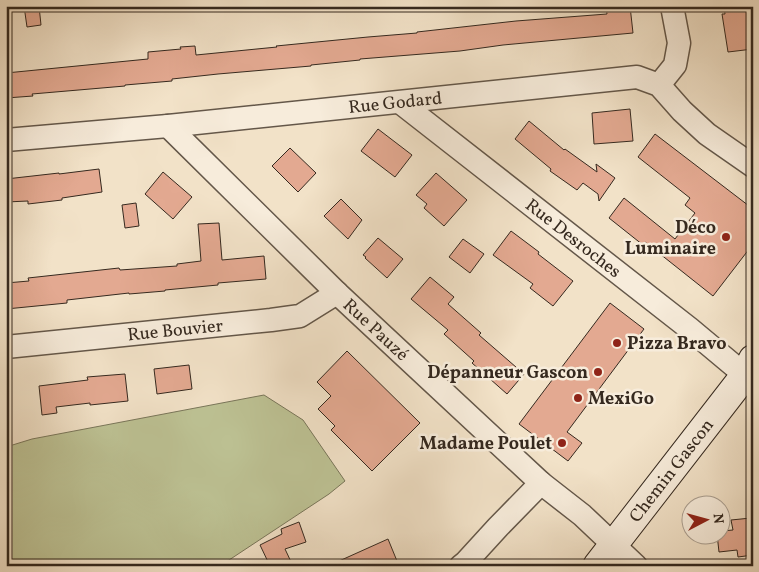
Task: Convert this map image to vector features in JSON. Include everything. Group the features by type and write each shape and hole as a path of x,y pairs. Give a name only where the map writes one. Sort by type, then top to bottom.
{"main road":[{"name":"Chemin Gascon","path":"597,566 750,367"}],"street":[{"path":"659,85 675,64 678,50 679,43 672,6"},
{"name":"Rue Godard","path":"6,140 401,103 637,77 659,85 682,111 707,134 753,166"},
{"name":"Rue Desroches","path":"401,103 682,322 750,367"},
{"name":"Rue Pauzé","path":"168,126 337,293 541,483 582,515 636,566"},
{"name":"Rue Bouvier","path":"6,347 300,316 337,293"},
{"path":"461,566 541,483"}],"green space":[{"path":"264,395 303,420 345,481 329,494 220,566 6,566 6,447 32,439"}],"building":[{"path":"24,6 39,6 41,25 27,27"},
{"path":"606,6 630,6 633,33 503,45 460,51 360,59 311,66 218,74 172,79 172,81 6,98 6,73 148,59 148,52 181,49 180,47 195,46 196,55 516,21 607,14"},
{"path":"724,6 748,6 753,49 728,52 722,14 725,14"},
{"path":"630,109 633,141 594,144 592,113"},
{"path":"529,121 564,150 597,172 596,164 615,178 599,201 598,194 583,183 577,190 550,171 551,169 515,139"},
{"path":"378,129 412,155 395,177 361,151"},
{"path":"655,134 753,209 753,244 713,296 645,242 643,245 609,218 624,198 675,239 695,213 685,205 690,198 638,157"},
{"path":"290,148 316,173 298,192 272,166"},
{"path":"99,169 102,192 28,204 28,201 6,202 6,179"},
{"path":"163,172 192,197 173,219 145,194"},
{"path":"436,173 467,200 444,226 424,208 427,204 416,195"},
{"path":"341,199 362,220 348,239 324,216"},
{"path":"136,203 139,226 125,228 122,205"},
{"path":"219,223 222,260 264,256 266,279 67,300 67,303 6,309 6,283 29,281 28,278 119,268 120,270 177,266 177,264 201,261 198,224"},
{"path":"511,231 573,281 553,306 530,288 533,284 493,255"},
{"path":"378,238 403,259 387,278 363,255"},
{"path":"463,239 484,254 470,273 449,257"},
{"path":"430,277 454,297 448,304 481,333 479,335 524,374 507,394 472,363 474,361 444,334 448,330 411,299"},
{"path":"610,303 644,329 567,432 582,443 568,461 519,424"},
{"path":"347,351 420,423 372,471 331,430 335,426 318,409 331,396 317,382"},
{"path":"189,365 192,389 157,394 154,369"},
{"path":"125,374 128,401 56,407 57,413 42,415 39,386 88,380 87,377"},
{"path":"751,518 753,555 738,557 737,550 719,552 718,544 732,544 732,520"},
{"path":"299,522 306,542 285,549 293,566 270,566 260,545 282,534 281,529"},
{"path":"388,539 397,561 385,566 328,566"}],"place":[{"name":"Déco Luminaire","path":"726,237"},
{"name":"Pizza Bravo","path":"617,343"},
{"name":"Dépanneur Gascon","path":"598,372"},
{"name":"MexiGo","path":"578,398"},
{"name":"Madame Poulet","path":"562,443"}]}
